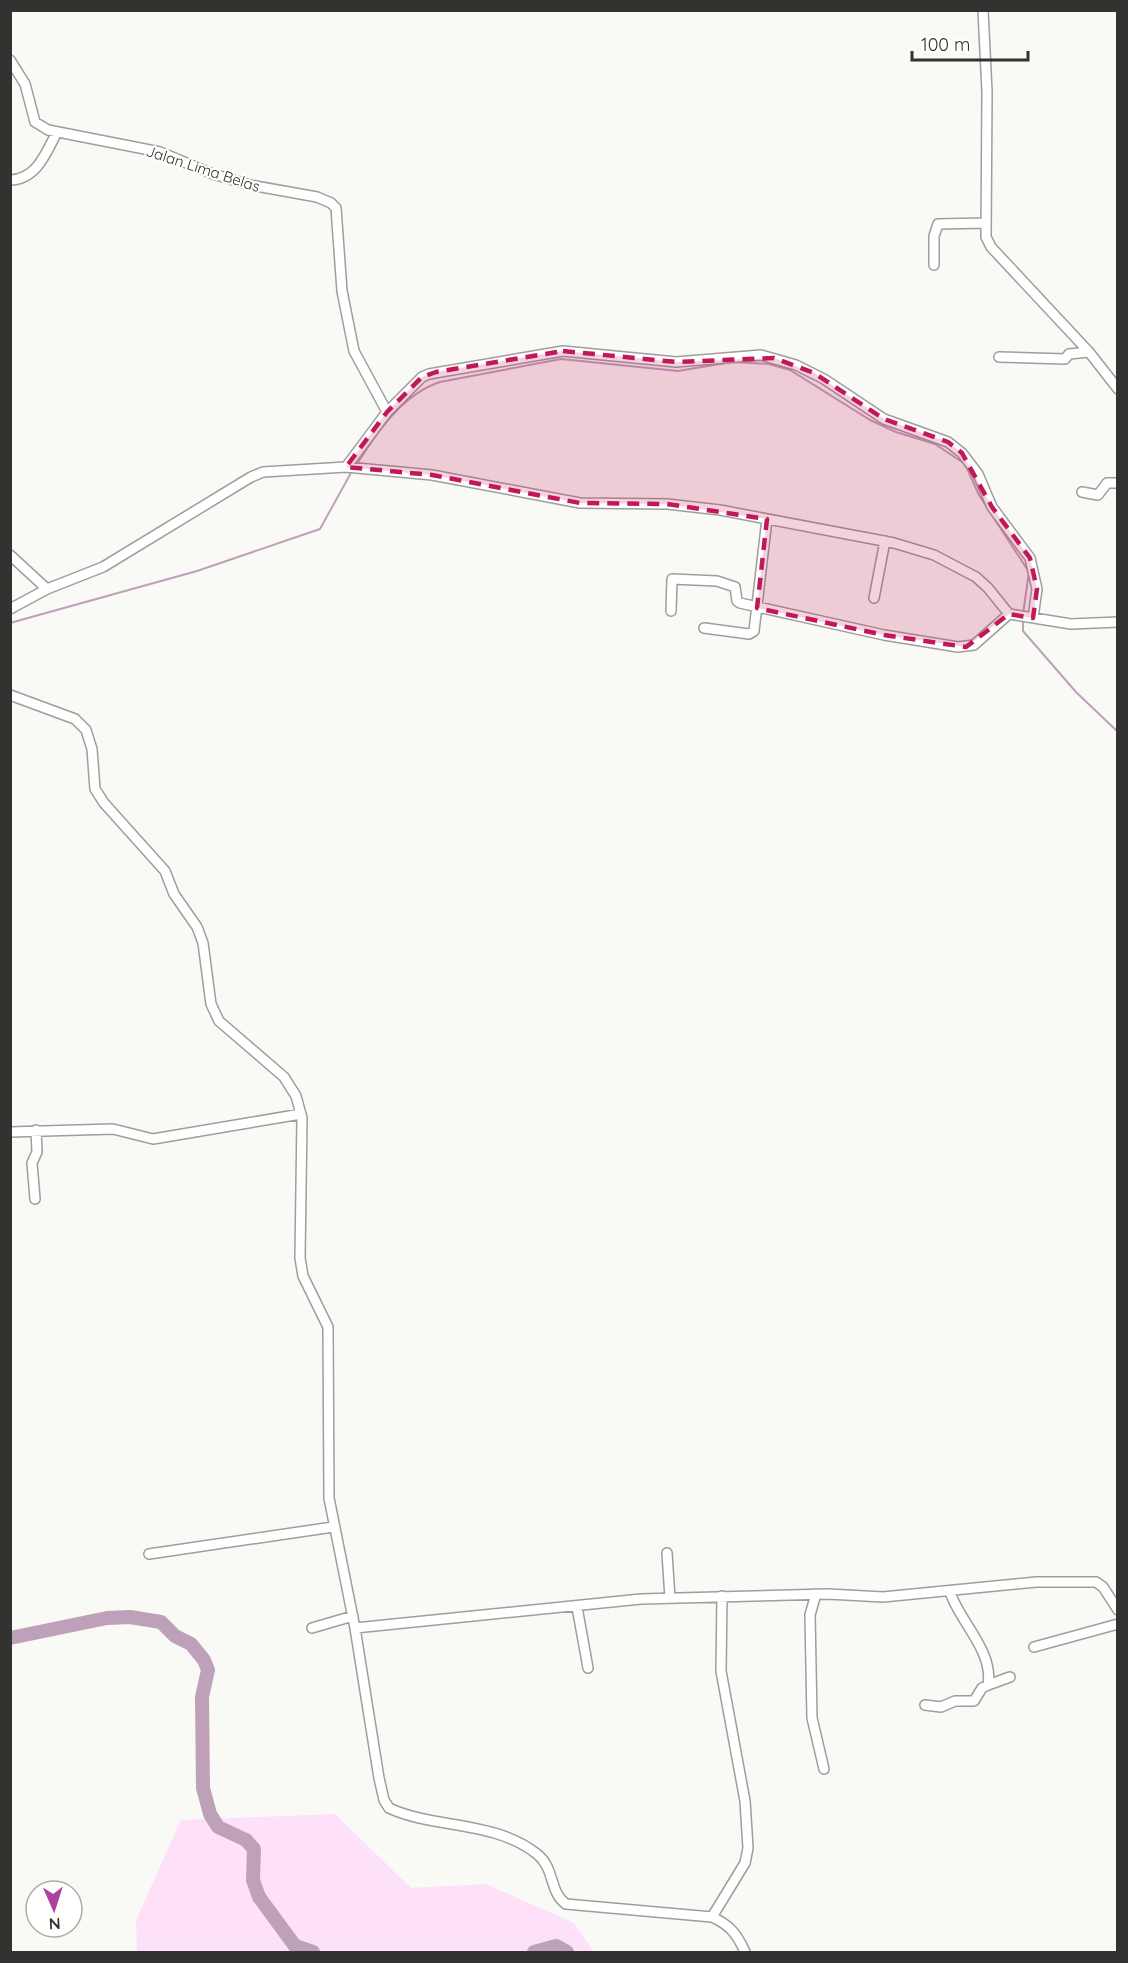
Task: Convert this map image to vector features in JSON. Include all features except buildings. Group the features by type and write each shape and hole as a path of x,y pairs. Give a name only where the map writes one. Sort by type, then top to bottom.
{"street":[{"path":"984,10 987,92 986,237 991,247 1089,352 1118,388"},
{"name":"Jalan Lima Belas","path":"10,60 25,84 35,122 57,132 160,152 213,174 250,185 317,197 331,203 338,217 342,291 354,351 387,412"},
{"path":"10,180 27,177 41,163 57,132"},
{"path":"934,265 934,236 938,224 985,223"},
{"path":"349,467 387,412 422,377 429,374 563,351 676,362 761,355 796,364 824,379 884,419 948,442 962,453 978,474 992,507 1030,558 1037,590 1031,618"},
{"path":"999,357 1065,359 1069,354 1089,352"},
{"path":"10,609 47,589 103,567 238,484 262,472 349,467 451,478 580,503 667,504 767,519 885,541 934,555 956,565 988,588 1011,614 1071,624 1118,622"},
{"path":"1082,492 1098,495 1107,483 1118,483"},
{"path":"704,628 752,633 767,519"},
{"path":"874,598 885,541"},
{"path":"10,555 47,589"},
{"path":"671,611 674,578 717,581 733,586 738,603 884,635 958,647 974,645 1011,614"},
{"path":"10,695 75,719 86,730 92,749 95,789 104,803 165,871 174,894 197,927 203,944 211,1004 219,1021 284,1077 296,1096 301,1114 300,1258 303,1276 328,1327 327,1435 333,1527 353,1616 384,1800 389,1808 481,1828 537,1854 548,1866 557,1897 566,1904 712,1917 734,1930 745,1953"},
{"path":"10,1132 113,1129 153,1139 301,1114"},
{"path":"34,1199 32,1162 37,1152 36,1130"},
{"path":"149,1554 333,1527"},
{"path":"667,1552 670,1598"},
{"path":"355,1628 670,1598 816,1594 883,1598 1036,1582 1090,1581 1103,1587 1118,1610"},
{"path":"950,1592 955,1607 971,1631 985,1660 988,1685"},
{"path":"816,1594 810,1615 812,1718 824,1769"},
{"path":"712,1917 745,1863 748,1848 745,1801 722,1671 722,1596"},
{"path":"577,1607 588,1668"},
{"path":"312,1628 353,1616"},
{"path":"1034,1647 1118,1624"},
{"path":"925,1705 941,1707 956,1701 974,1701 982,1688 1010,1677"}],"highlighted area":[{"path":"563,351 676,362 774,358 814,373 884,419 948,442 962,453 992,507 1030,558 1037,589 1033,618 1009,614 966,647 884,635 757,608 767,519 667,504 580,503 432,475 346,467 387,412 422,377 436,372"}],"shaded area":[{"path":"335,1814 411,1888 486,1884 574,1923 594,1952 137,1952 136,1920 181,1820"}],"waterway":[{"path":"357,464 382,427 403,405 414,395 440,382 561,359 678,371 732,362 769,364 790,370 870,420 896,432 935,444 965,464 979,495 1029,572 1023,614"},
{"path":"10,623 197,571 320,529 352,471"},
{"path":"1023,620 1023,631 1076,692 1118,732"},
{"path":"10,1638 107,1618 130,1617 161,1622 175,1636 191,1644 204,1660 208,1670 202,1697 203,1788 210,1814 218,1827 246,1840 254,1849 253,1880 259,1897 295,1946 313,1952"},
{"path":"534,1952 556,1946 567,1952"}]}
